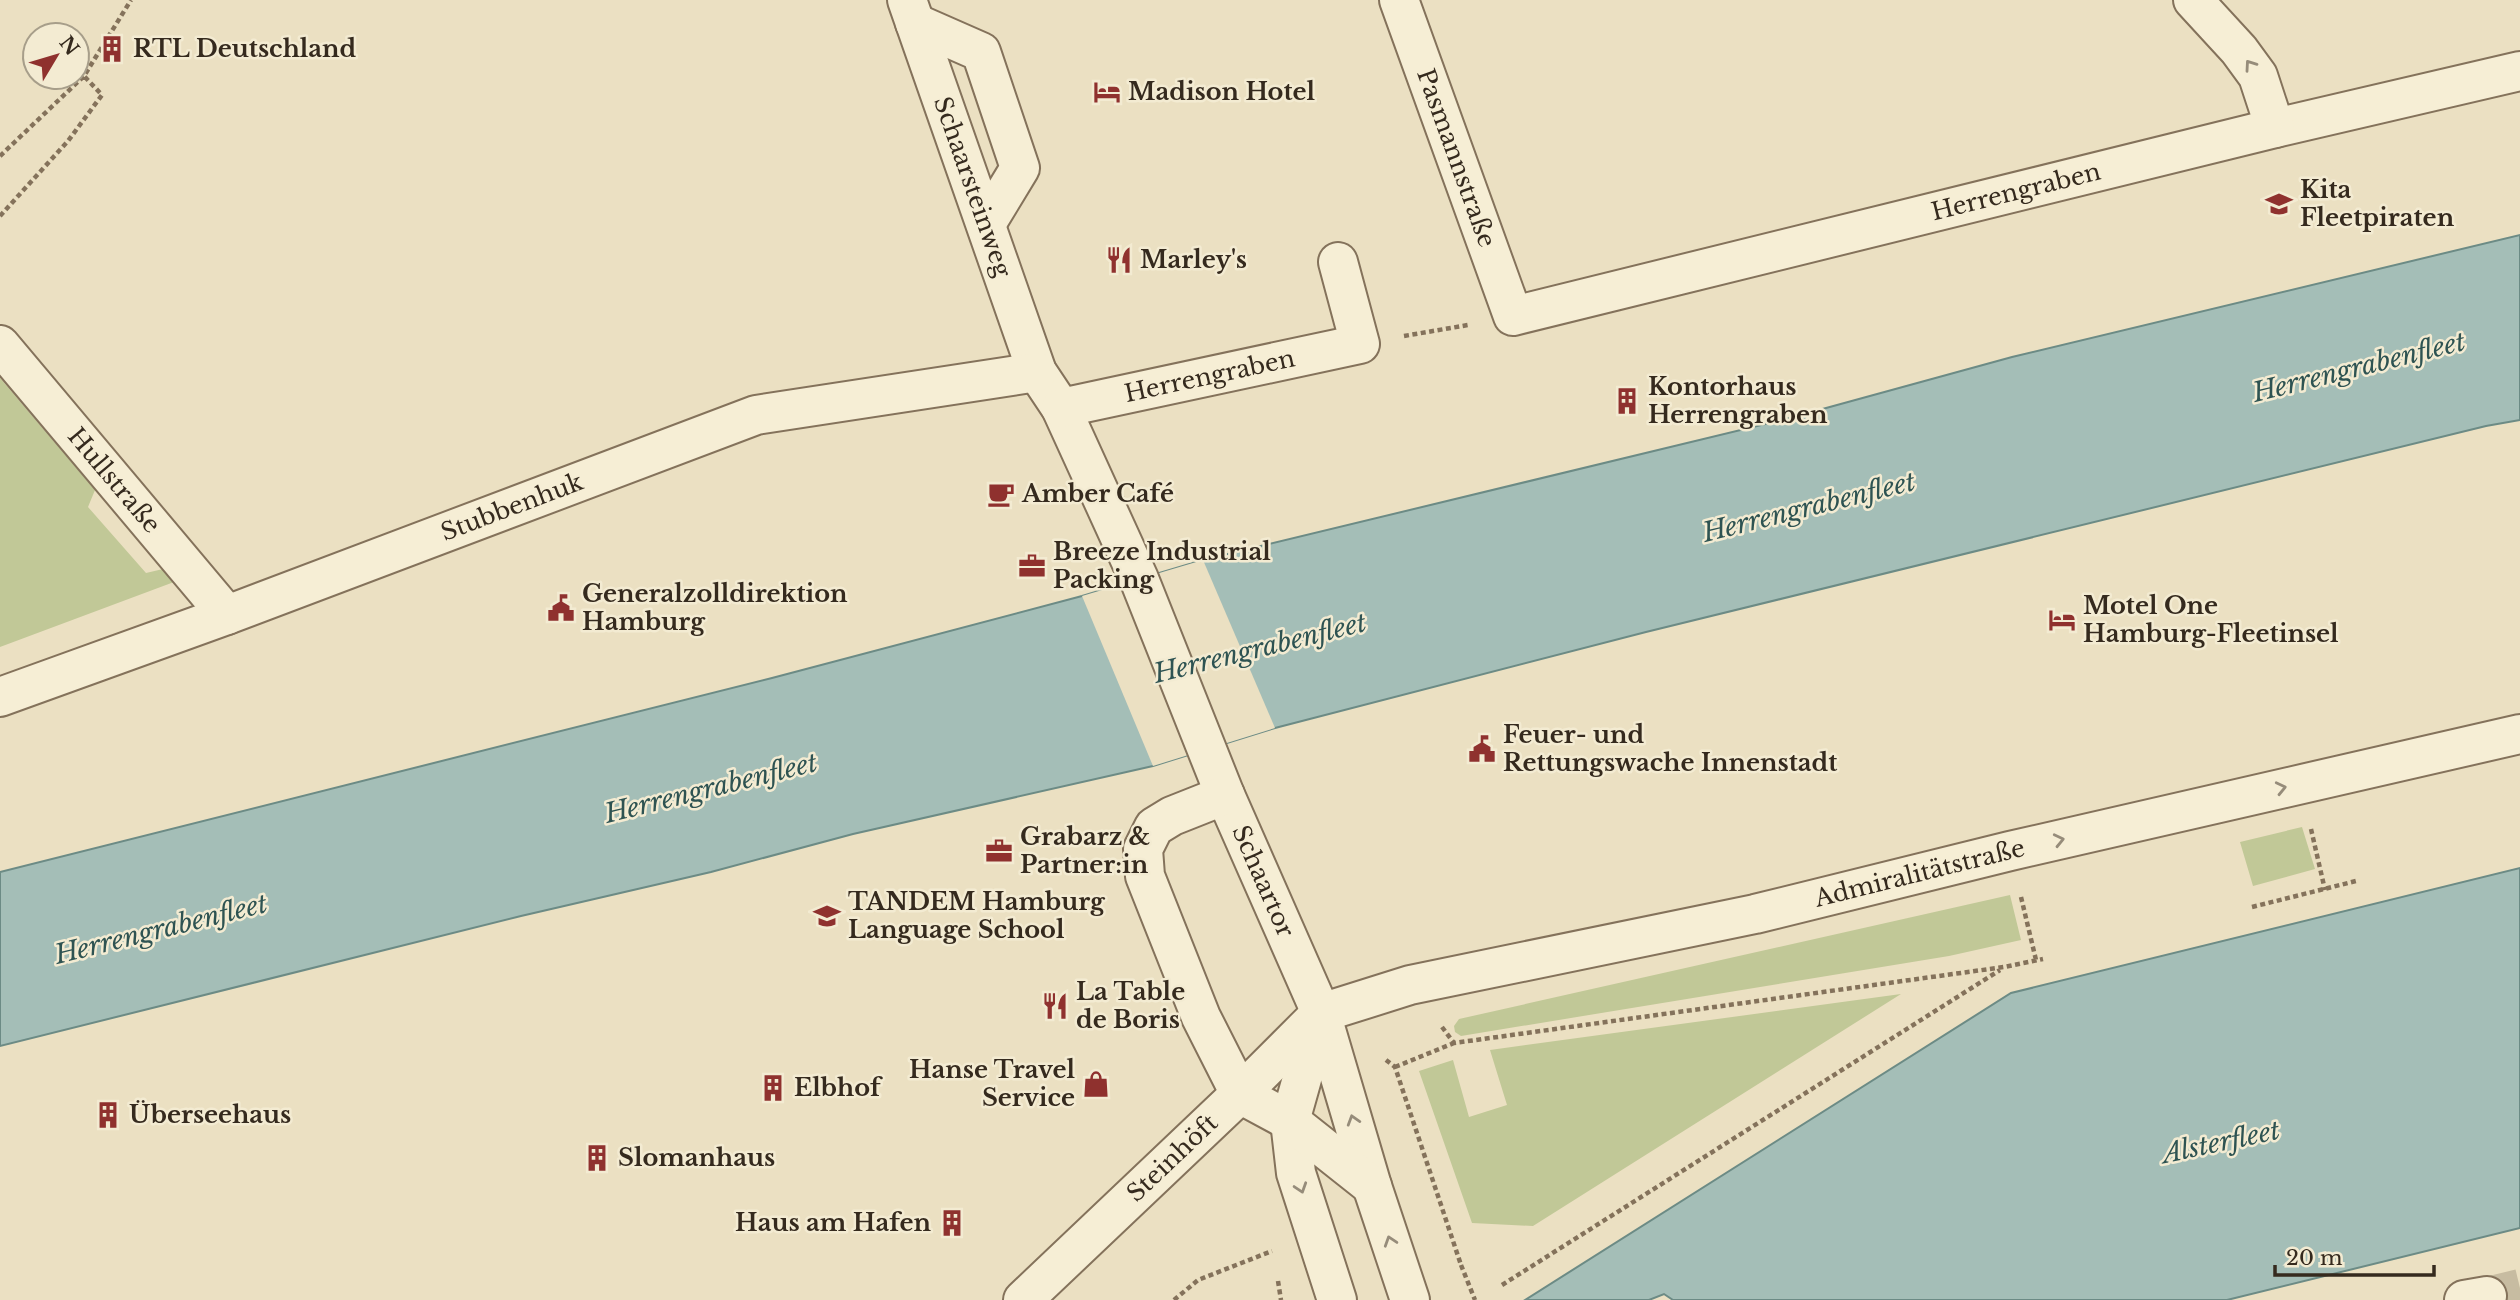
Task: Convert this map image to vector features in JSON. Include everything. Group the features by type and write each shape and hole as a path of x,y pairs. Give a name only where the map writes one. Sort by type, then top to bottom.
{"street":[{"name":"Pasmannstraße","path":"1399,0 1513,316"},
{"path":"2193,0 2239,50 2258,76 2275,128"},
{"path":"911,12 981,52 1020,167 986,224"},
{"name":"Schaarsteinweg","path":"911,12 1037,372 1061,408 1139,579"},
{"name":"Herrengraben","path":"1513,316 2275,128 2520,71"},
{"path":"1338,262 1360,344"},
{"name":"Herrengraben","path":"1061,408 1360,344"},
{"name":"Hullstraße","path":"0,345 227,615"},
{"name":"Stubbenhuk","path":"0,697 227,615 756,415 1037,372"},
{"name":"Schaartor","path":"1139,579 1225,794 1321,1013 1372,1186 1409,1298"},
{"name":"Admiralitätstraße","path":"1321,1013 1410,985 1755,914 2520,734"},
{"path":"1225,794 1172,816 1154,827 1143,849 1145,876 1201,1017 1240,1094 1290,1121 1372,1186"},
{"path":"1321,1013 1290,1121 1296,1173 1337,1300"},
{"name":"Steinhöft","path":"1023,1300 1240,1094 1321,1013"}],"path":[{"path":"91,65 131,0"},
{"path":"0,216 68,141 102,95 91,83"},
{"path":"0,156 68,91"},
{"path":"1360,344 1513,316"},
{"path":"2300,784 2325,890"},
{"path":"2010,852 2036,960"},
{"path":"2252,907 2356,881"},
{"path":"1395,1067 1454,1043 2004,967 2043,959"},
{"path":"1502,1286 2004,967"},
{"path":"1410,985 1454,1043"},
{"path":"1174,1300 1198,1280 1273,1251"},
{"path":"1461,1265 1475,1300"}],"green space":[{"path":"0,378 95,490 88,507 146,573 163,569 174,582 0,647"},
{"path":"2302,827 2315,869 2253,886 2240,842"},
{"path":"2010,895 2021,940 1949,956 1461,1036 1455,1032 1454,1026 1459,1019"},
{"path":"1901,994 1533,1226 1472,1223 1419,1071 1453,1060 1469,1117 1507,1105 1490,1050"}],"water":[{"name":"Herrengrabenfleet","path":"2520,235 2520,420 2486,426 1646,632 1275,728 1153,766 853,834 711,872 521,916 0,1046 0,872 772,678 1082,596 1203,560 1786,419 2012,357"},
{"name":"Alsterfleet","path":"2520,868 2520,1228 2227,1300 1673,1300 1664,1294 1649,1300 1525,1300 2011,993"}],"pier":[{"path":"1203,560 1275,728 1153,766 1082,596"}],"tunnel":[{"path":"2487,1296 2520,1288"}],"place":[{"name":"RTL Deutschland","path":"112,49"},
{"name":"Madison Hotel","path":"1107,92"},
{"name":"Kita Fleetpiraten","path":"2279,204"},
{"name":"Marley's","path":"1119,260"},
{"name":"Kontorhaus Herrengraben","path":"1627,401"},
{"name":"Amber Café","path":"1001,494"},
{"name":"Breeze Industrial Packing","path":"1032,566"},
{"name":"Generalzolldirektion Hamburg","path":"561,608"},
{"name":"Motel One Hamburg-Fleetinsel","path":"2062,620"},
{"name":"Feuer- und Rettungswache Innenstadt","path":"1482,749"},
{"name":"Grabarz & Partner:in","path":"999,851"},
{"name":"TANDEM Hamburg Language School","path":"827,916"},
{"name":"La Table de Boris","path":"1055,1006"},
{"name":"Hanse Travel Service","path":"1096,1084"},
{"name":"Elbhof","path":"773,1088"},
{"name":"Überseehaus","path":"108,1115"},
{"name":"Slomanhaus","path":"597,1158"},
{"name":"Haus am Hafen","path":"952,1223"}]}
